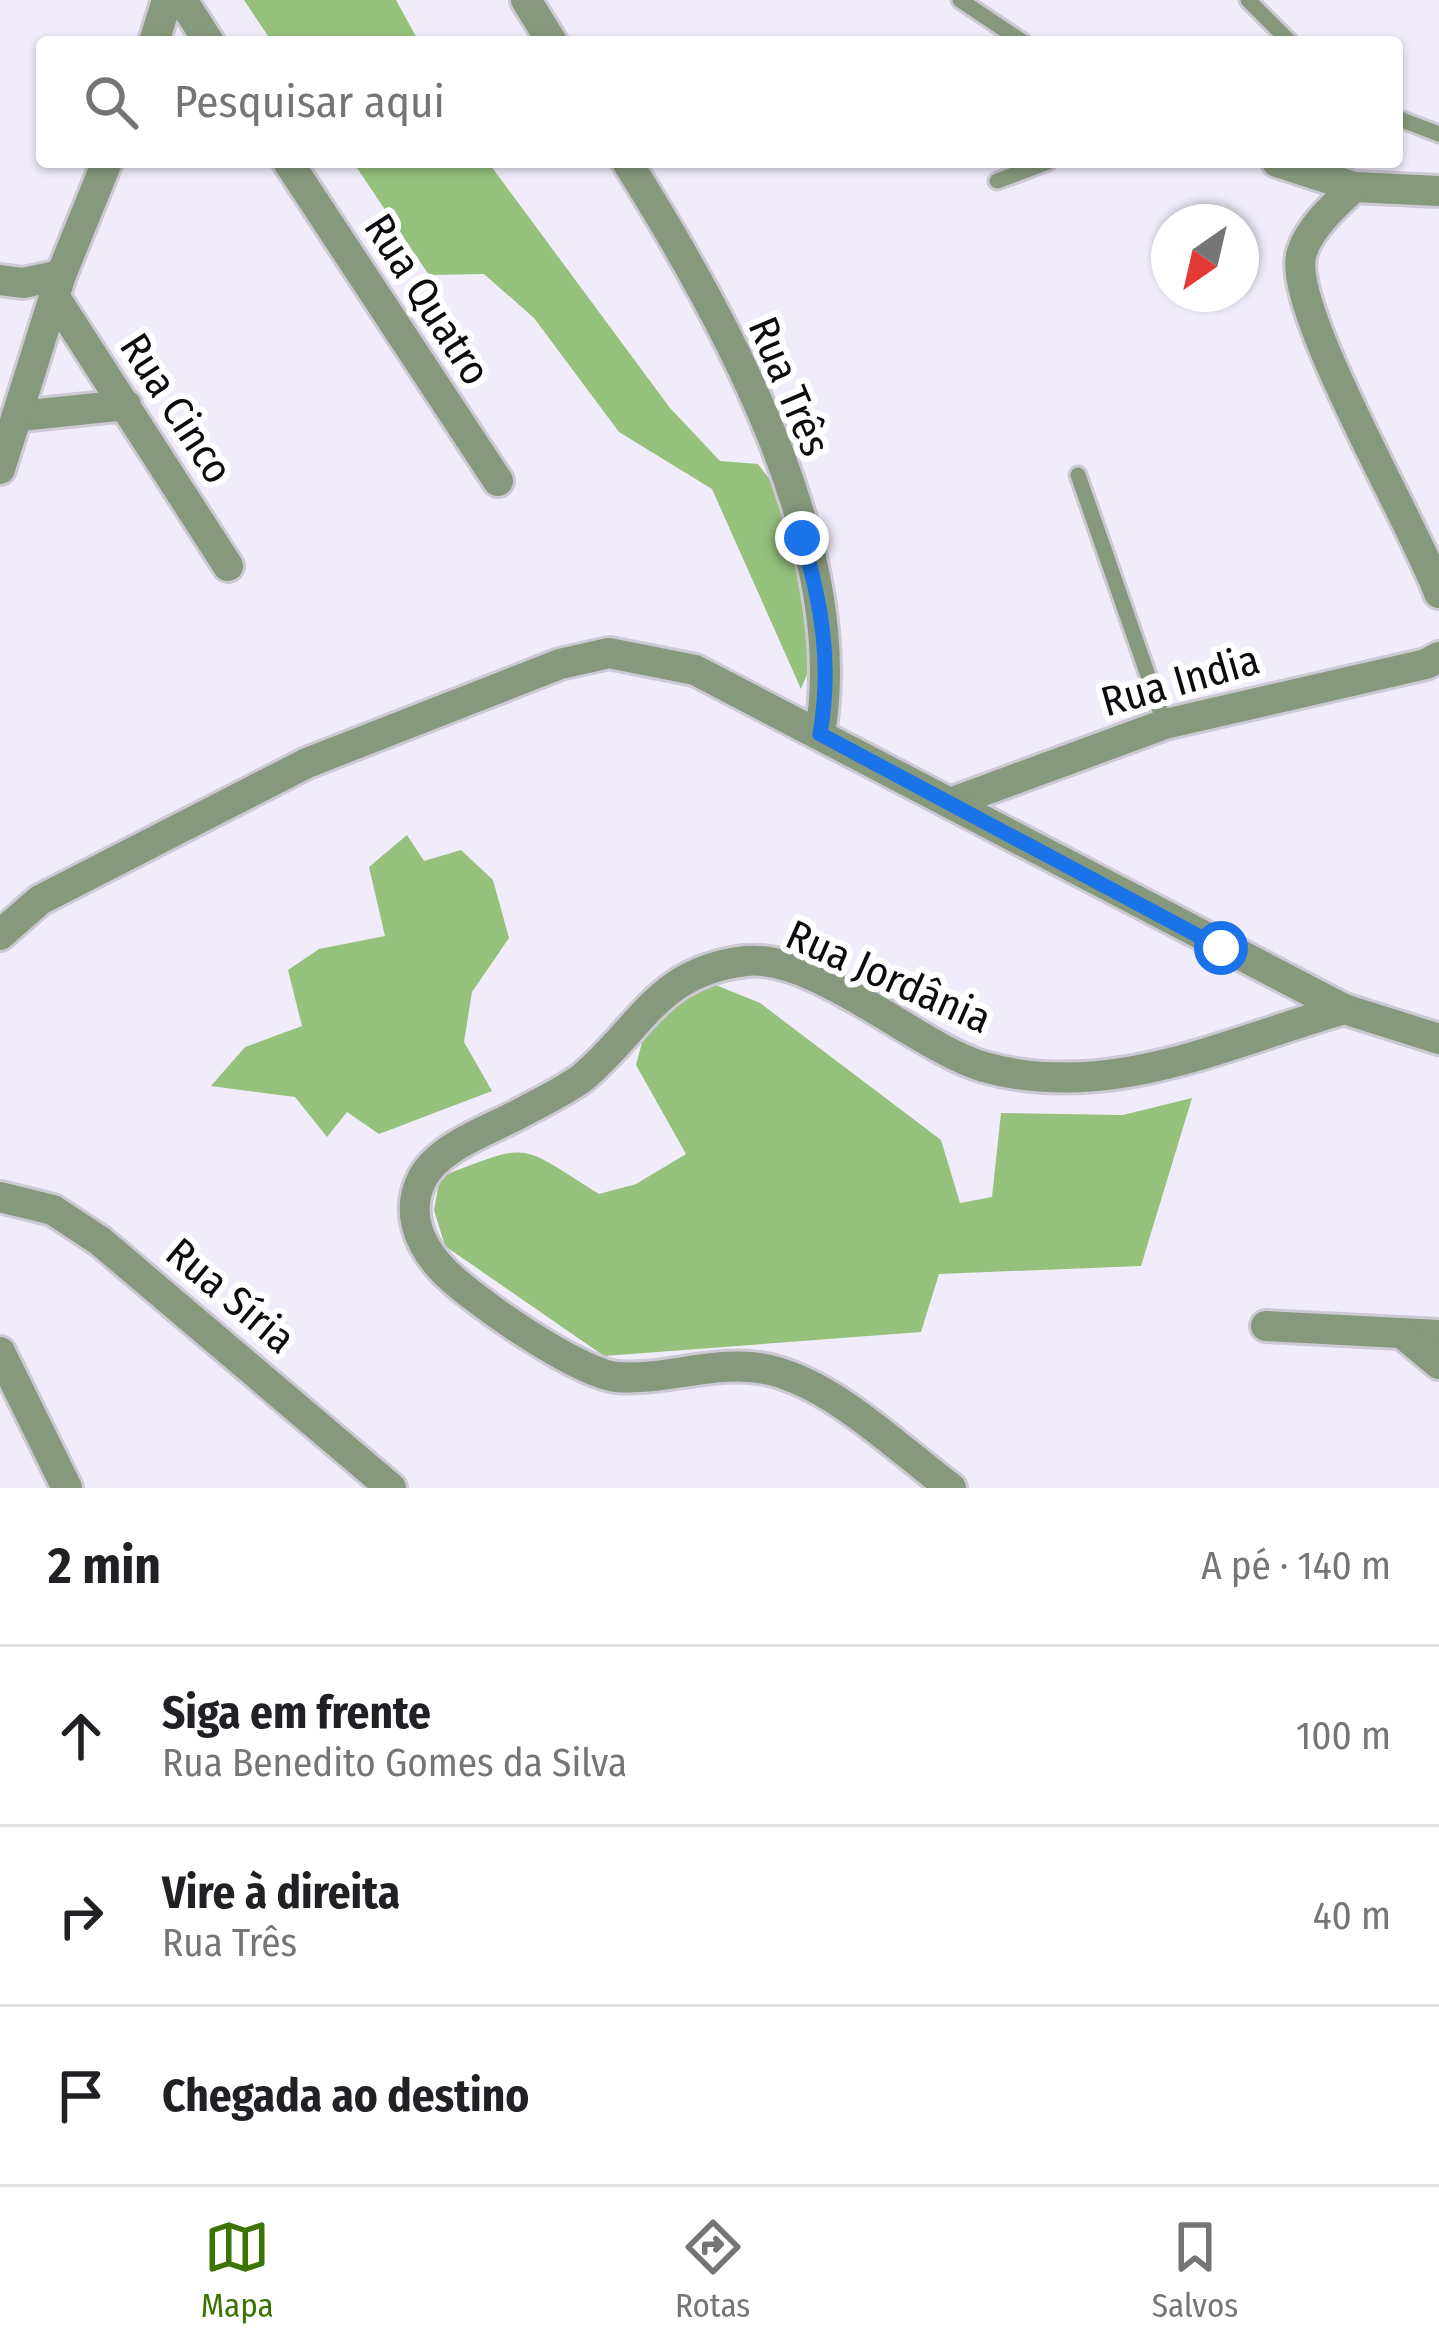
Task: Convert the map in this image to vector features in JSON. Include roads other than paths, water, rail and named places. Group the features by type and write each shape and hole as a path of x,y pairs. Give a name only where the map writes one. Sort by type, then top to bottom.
{"street":[{"path":"156,36 167,0"},
{"path":"182,0 205,36"},
{"path":"526,0 548,36"},
{"path":"0,469 57,286 105,168"},
{"name":"Rua Quatro","path":"292,168 497,481"},
{"name":"Rua Três","path":"630,168 766,416 818,601 828,686 820,734"},
{"path":"1295,168 1354,187 1439,191"},
{"path":"1354,187 1316,227 1301,253 1299,284 1331,370 1363,425 1439,593"},
{"path":"0,280 57,286"},
{"name":"Rua Cinco","path":"57,286 228,566"},
{"path":"20,416 126,405"},
{"path":"0,935 40,900 308,763 560,664 609,653 694,670 1344,1009 1439,1039"},
{"name":"Rua India","path":"950,802 1165,724 1439,657"},
{"name":"Rua Jordânia","path":"951,1488 836,1404 774,1370 742,1365 618,1377 582,1369 444,1271 421,1240 415,1215 424,1174 446,1154 580,1078 664,993 695,970 722,964 753,960 800,974 985,1067 1101,1080 1156,1070 1344,1009"},
{"name":"Rua Síria","path":"0,1197 53,1210 100,1240 391,1488"},
{"path":"1266,1326 1439,1335"},
{"path":"1404,1335 1439,1364"},
{"path":"0,1352 68,1488"}],"lane":[{"path":"960,0 1014,36"},
{"path":"1248,0 1284,36"},
{"path":"1403,120 1439,134"},
{"path":"997,182 1033,168"},
{"path":"1078,475 1165,724"}]}
